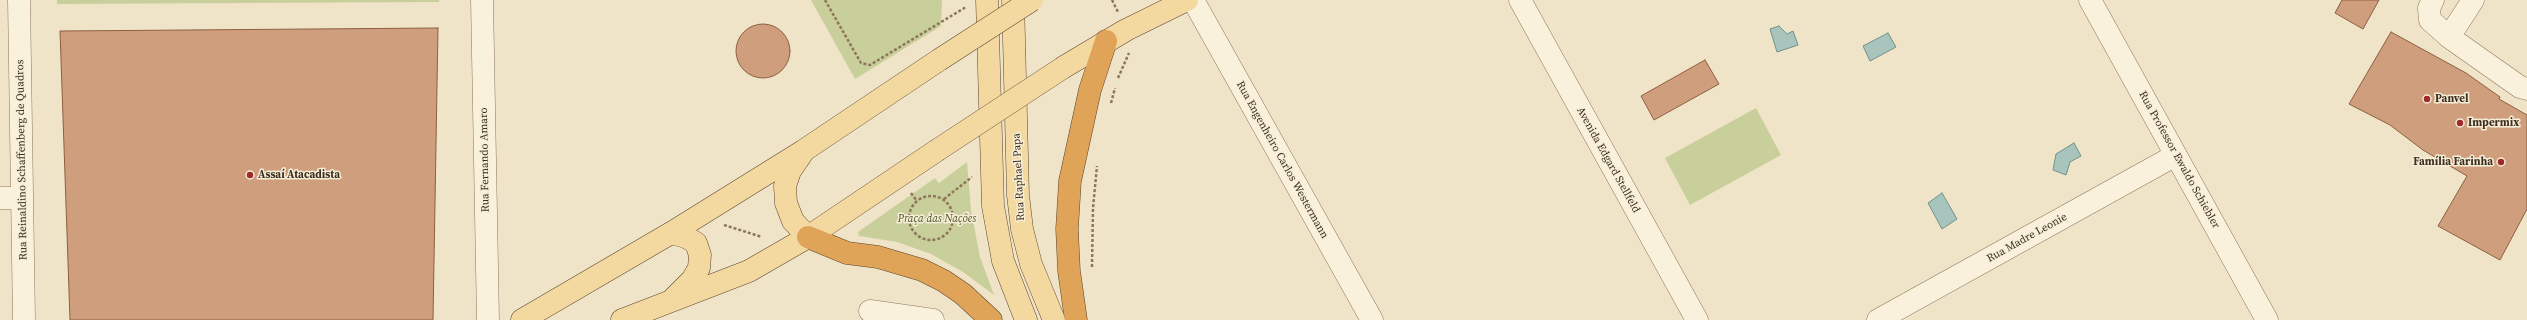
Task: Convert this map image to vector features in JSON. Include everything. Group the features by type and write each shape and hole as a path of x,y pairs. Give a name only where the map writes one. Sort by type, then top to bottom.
{"highway":[{"path":"1076,320 1069,264 1067,229 1070,181 1090,90 1106,41"},
{"path":"808,237 847,253 878,257 922,270 944,281 963,294 992,320"}],"main road":[{"name":"Rua Raphael Papa","path":"1013,0 1016,51 1018,195 1022,229 1031,264 1054,320"},
{"path":"522,320 671,233 803,151 1032,0"},
{"path":"622,320 670,303 749,271 808,237 936,151 1106,41 1187,0"},
{"path":"979,2 988,69 993,206 1003,261 1026,320"},
{"path":"803,151 790,171 785,186 786,204 793,221 808,237"},
{"path":"670,303 692,280 699,268 700,255 696,243 686,237 671,233"}],"street":[{"name":"Rua Reinaldino Schaffenberg de Quadros","path":"19,0 24,320"},
{"name":"Rua Fernando Amaro","path":"482,0 488,320"},
{"name":"Rua Engenheiro Carlos Westermann","path":"1193,0 1372,320"},
{"name":"Avenida Edgard Stellfeld","path":"1520,0 1697,320"},
{"name":"Rua Professor Ewaldo Schiebler","path":"2090,0 2267,320"},
{"path":"2433,0 2429,8 2430,20 2449,37 2520,88 2527,88"},
{"path":"2449,37 2474,0"},
{"name":"Rua Madre Leonie","path":"1878,320 2176,155"},
{"path":"0,198 22,198"},
{"path":"870,311 933,320"}],"path":[{"path":"824,0 861,63 870,65 941,22 979,2"},
{"path":"1112,0 1116,10"},
{"path":"1109,109 1117,79 1133,46"},
{"path":"1092,273 1092,208 1098,158"},
{"path":"944,199 972,176"},
{"path":"910,191 917,201"},
{"path":"930,195 944,199 953,211 952,226 943,237 929,240 922,238 911,228 909,213 917,201 930,195"},
{"path":"720,224 762,238"}],"green space":[{"path":"57,0 439,0 439,2 57,4"},
{"path":"811,0 942,0 941,26 855,79"},
{"path":"1756,108 1781,155 1690,205 1665,158"},
{"name":"Praça das Nações","path":"967,162 971,210 980,257 994,295 963,272 931,254 897,242 859,236 858,232 935,178 939,183"}],"water":[{"path":"1779,26 1787,34 1793,31 1798,45 1777,52 1770,29"},
{"path":"1888,33 1896,47 1870,61 1863,46"},
{"path":"2074,143 2081,156 2070,162 2066,175 2053,170 2056,154"},
{"path":"1942,193 1957,219 1942,229 1928,203"}],"building":[{"path":"2342,0 2379,0 2363,29 2335,13"},
{"path":"758,24 768,24 778,28 786,36 790,46 790,56 786,66 778,74 768,78 758,78 748,74 740,66 736,56 736,46 740,36 748,28"},
{"name":"Assaí Atacadista","path":"438,28 433,320 70,320 60,31"},
{"path":"2391,32 2466,73 2500,97 2499,99 2527,115 2527,209 2500,260 2438,226 2467,176 2423,150 2390,125 2349,104"},
{"path":"1705,60 1719,84 1654,120 1641,96"}],"place":[{"name":"Panvel","path":"2427,99"},
{"name":"Impermix","path":"2460,123"},
{"name":"Família Farinha","path":"2501,162"},
{"name":"Assaí Atacadista","path":"250,175"}]}
